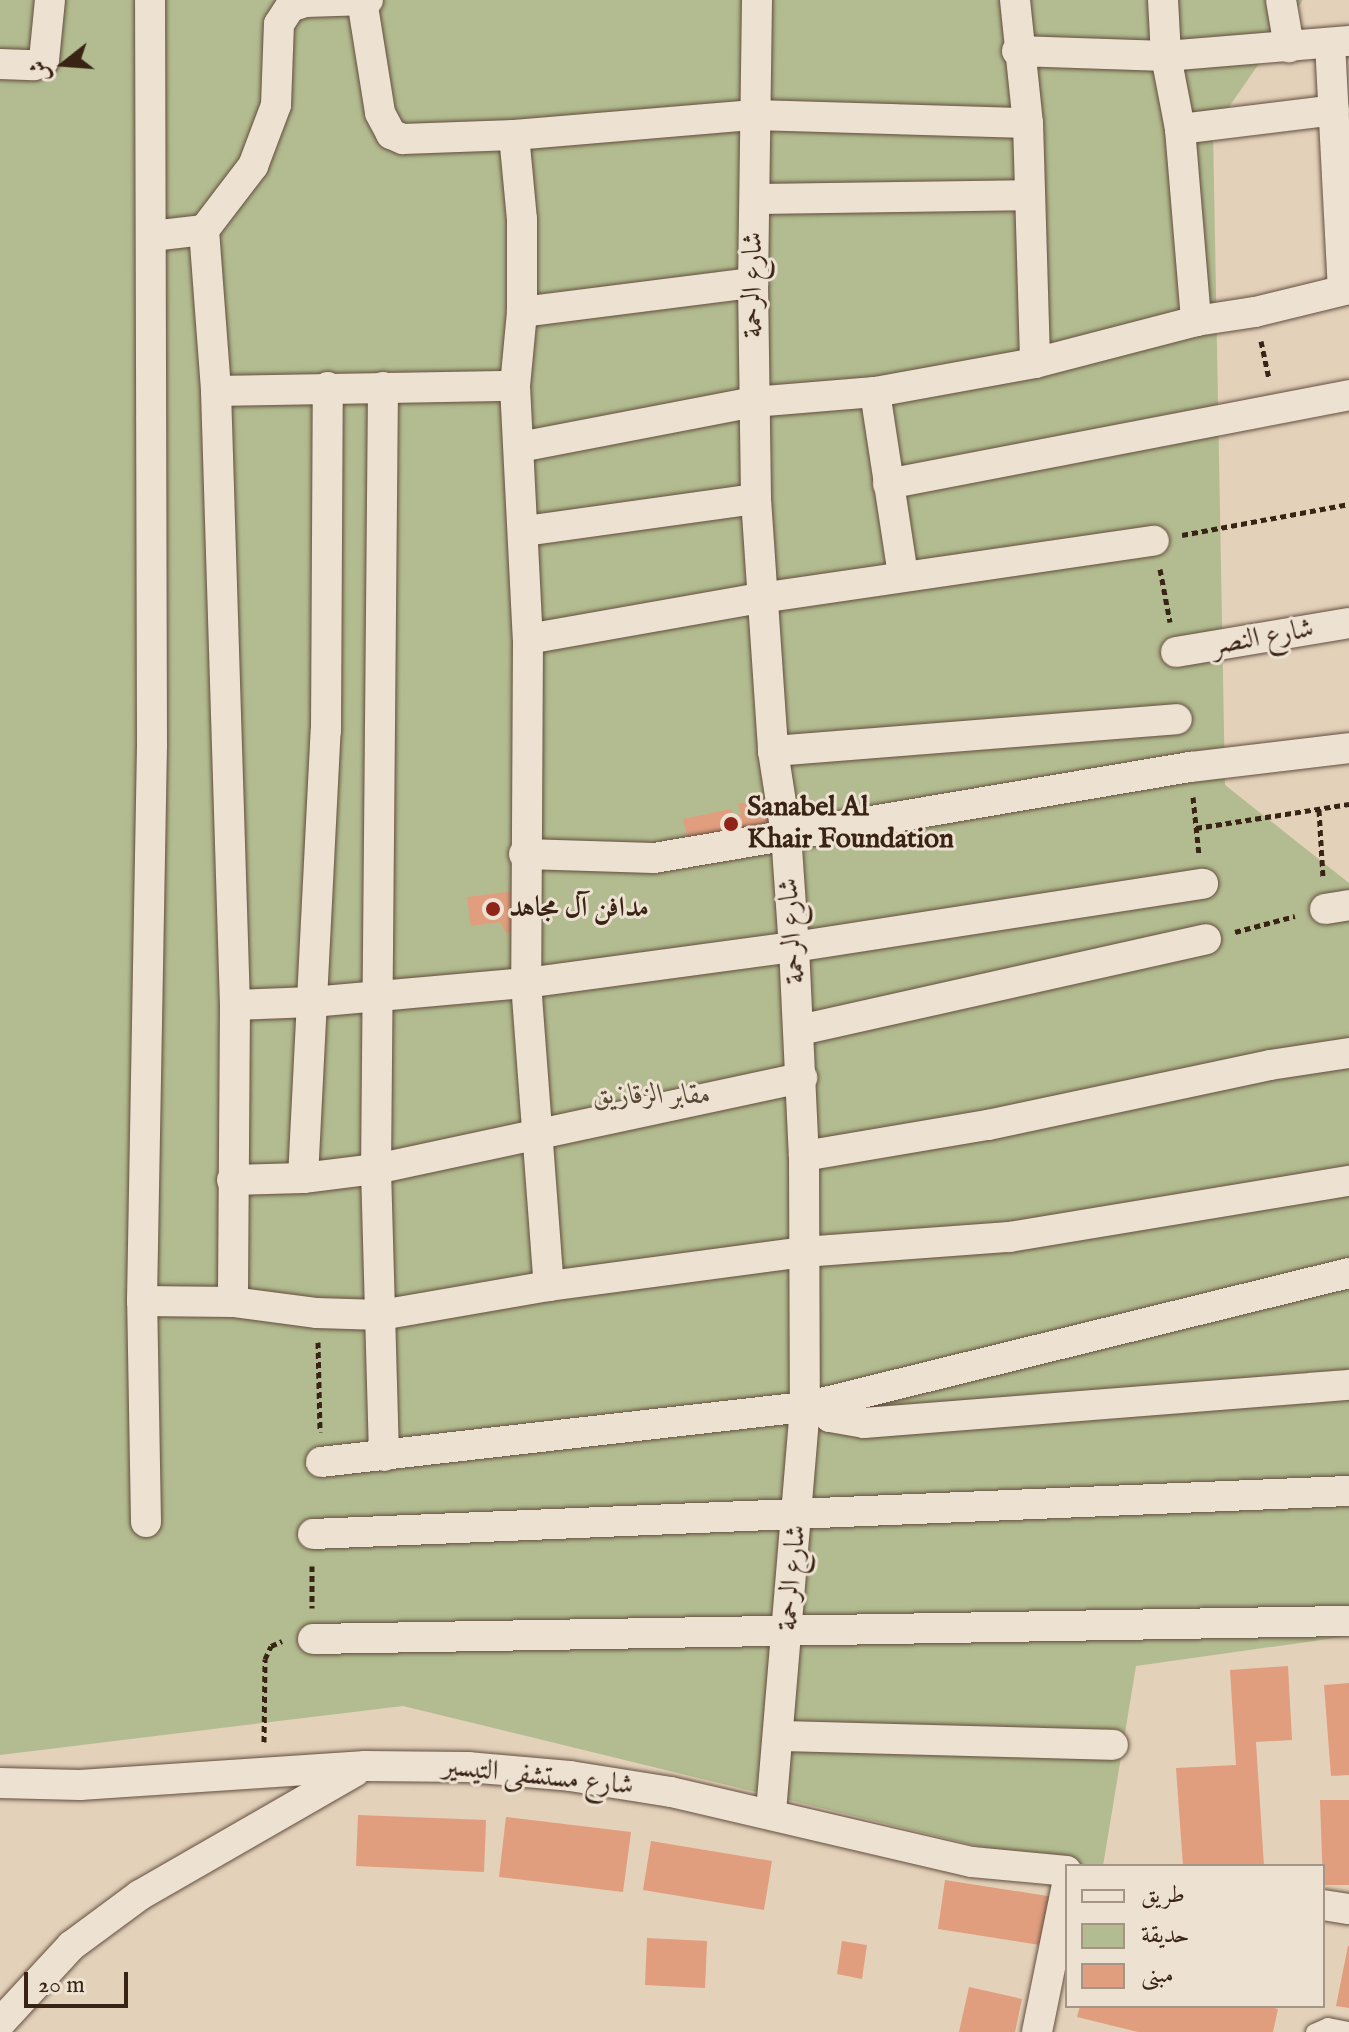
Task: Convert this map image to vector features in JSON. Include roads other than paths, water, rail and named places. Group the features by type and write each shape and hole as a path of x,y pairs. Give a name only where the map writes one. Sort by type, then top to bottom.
{"street":[{"path":"0,64 34,65 44,60 50,0"},
{"path":"146,1522 142,1301 152,745 150,0"},
{"path":"233,1302 235,1005 216,391 204,230 253,166 276,105 279,24 290,7 305,2 365,0 380,113 391,134 403,139 514,135 754,115 1028,123"},
{"path":"745,0 758,0"},
{"name":"شارع الرحمة","path":"758,0 753,283 756,499 773,751 786,834 800,1030 803,1252 812,1406 771,1815"},
{"path":"1015,0 1017,51 1028,123 1027,195 1035,363"},
{"path":"1163,0 1166,56 1180,129 1196,321"},
{"path":"1281,0 1289,47"},
{"path":"520,447 753,402 875,392 1035,363 1196,321 1255,312 1346,289 1334,110 1340,42 1166,56 1017,51"},
{"path":"1180,129 1334,110"},
{"path":"514,135 522,219 522,312 515,386 525,531 528,639 524,854 526,983 549,1286"},
{"path":"755,199 1027,195"},
{"path":"152,236 204,230"},
{"path":"522,312 753,283"},
{"path":"216,391 515,386"},
{"path":"303,1178 326,731 328,387"},
{"path":"383,387 376,1169 384,1456"},
{"path":"875,392 903,576"},
{"path":"888,484 1349,395"},
{"path":"525,531 756,499"},
{"path":"528,639 761,598 1154,541"},
{"name":"شارع النصر","path":"1176,652 1349,623"},
{"path":"773,751 1177,719"},
{"path":"524,854 654,858 1190,767 1349,748"},
{"path":"235,1005 312,1002 526,983 794,947 1203,884"},
{"path":"800,1030 1206,939"},
{"path":"804,1156 988,1125 1270,1065 1349,1053"},
{"path":"232,1180 303,1178 376,1169 802,1078"},
{"path":"142,1301 233,1302 317,1313 381,1315 549,1286 803,1252 1009,1237 1349,1181"},
{"path":"321,1462 812,1406 1349,1273"},
{"path":"812,1406 830,1417 864,1423 1349,1385"},
{"path":"313,1534 1349,1491"},
{"path":"313,1639 1349,1621"},
{"path":"779,1736 1113,1745"},
{"path":"0,2023 71,1946 140,1895 365,1766"},
{"name":"شارع مستشفى التيسير","path":"0,1783 171,1781 365,1766 468,1767 570,1776 671,1792 972,1862 1065,1871"},
{"path":"1037,2032 1065,1894"},
{"path":"1325,1905 1349,1909"}],"lane":[{"path":"1314,2032 1328,2026 1349,2030"}],"place":[{"name":"Sanabel Al Khair Foundation","path":"731,824"},
{"name":"مدافن آل مجاهد","path":"493,909"}],"park label":[{"name":"مقابر الزقازيق","path":"652,1096"}]}
